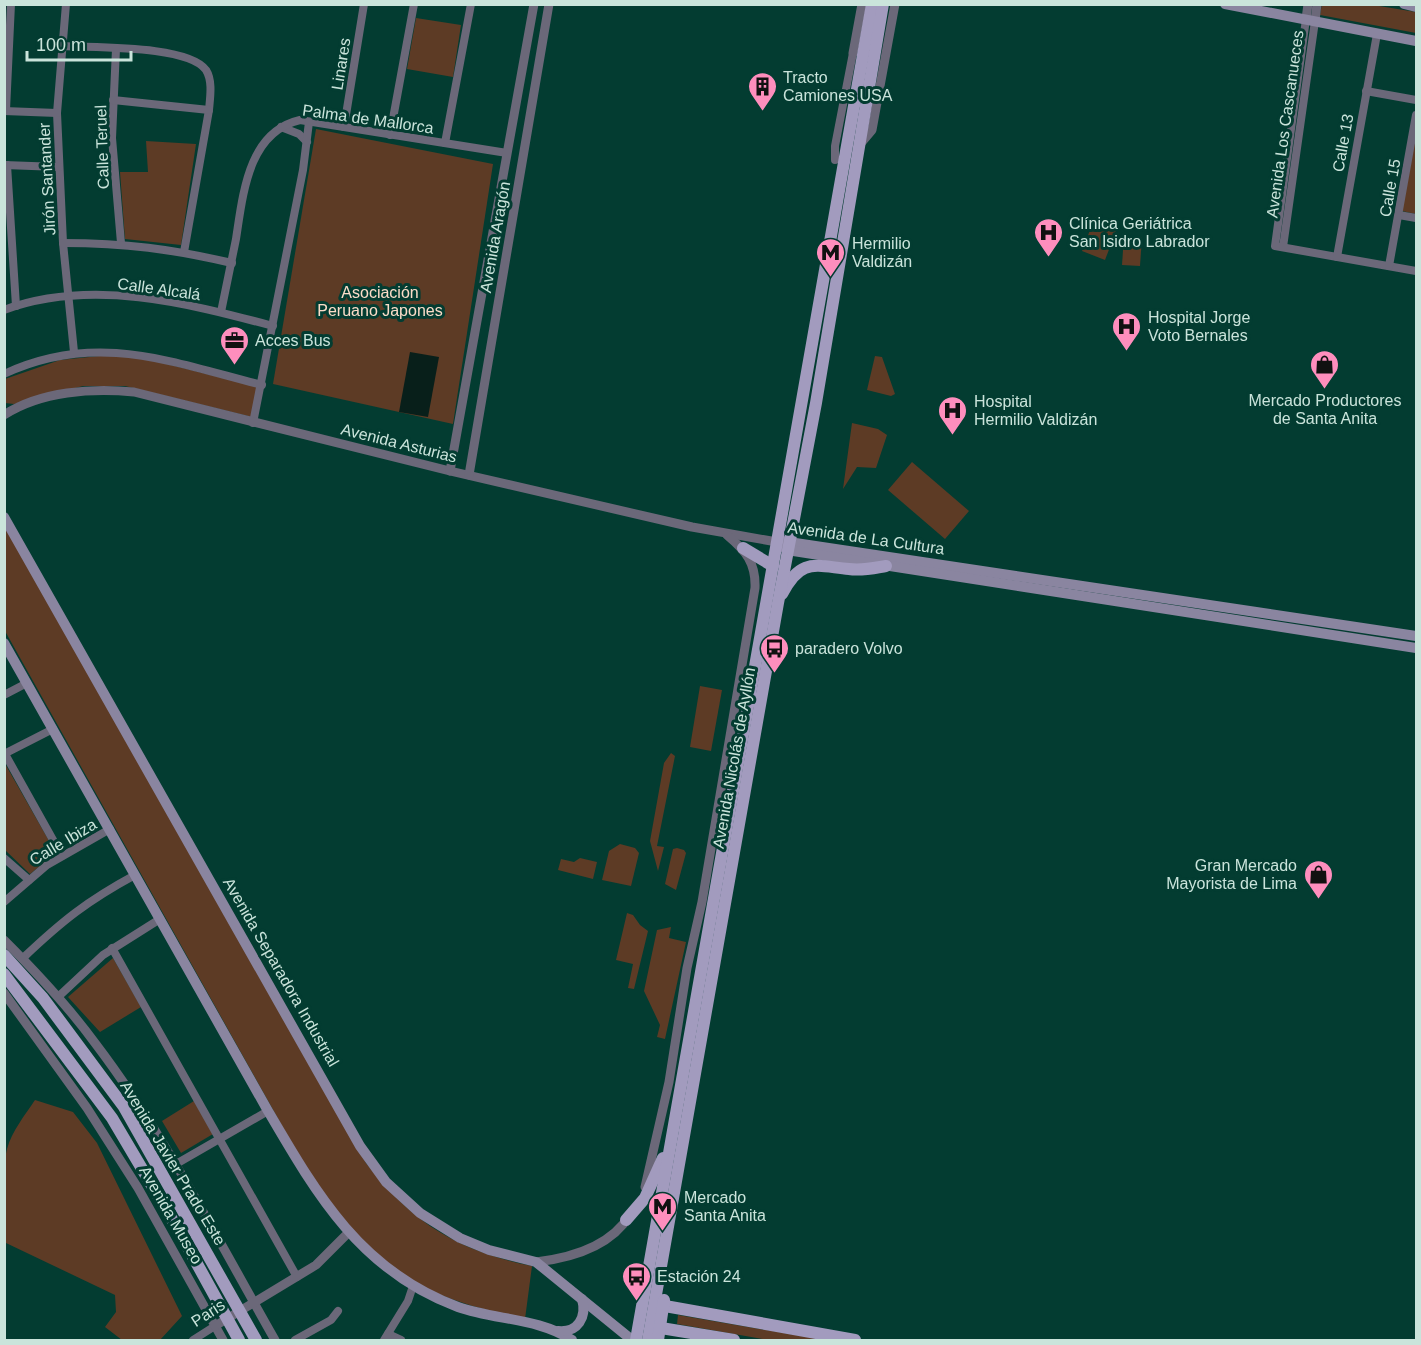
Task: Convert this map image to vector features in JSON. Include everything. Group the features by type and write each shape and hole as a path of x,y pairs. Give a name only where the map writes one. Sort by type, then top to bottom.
{"main road":[{"name":"Avenida Nicolás de Ayllón","path":"648,1341 778,603 784,544 840,161 879,32 872,4"},
{"name":"Avenida Nicolás de Ayllón","path":"634,1341 773,566 784,544 816,403 883,4"},
{"path":"1225,4 1416,41"},
{"path":"1404,4 1416,7"},
{"name":"Avenida Separadora Industrial","path":"4,517 360,1146 386,1182 420,1213 460,1238 489,1250 536,1262 634,1341"},
{"name":"Avenida de La Cultura","path":"784,544 886,566 1416,636"},
{"name":"Avenida de La Cultura","path":"784,544 1416,648"},
{"path":"743,548 773,566"},
{"path":"778,603 794,574 809,565 863,570 886,566"},
{"path":"4,643 268,1111 312,1186 348,1233 374,1258 413,1286 458,1307 557,1331 572,1341"},
{"name":"Avenida Javier Prado Este","path":"4,955 43,998 124,1107 253,1335"},
{"name":"Avenida Javier Prado Este","path":"4,974 112,1118 180,1233 238,1339"},
{"path":"626,1220 652,1184 673,1131"},
{"path":"180,1233 189,1234 195,1230"},
{"path":"658,1341 665,1306 661,1275"},
{"path":"557,1331 573,1329 579,1323 584,1307 582,1299"},
{"path":"665,1306 855,1341"},
{"path":"661,1328 734,1341"},
{"path":"238,1339 241,1329 253,1335"}],"street":[{"name":"Jirón Santander","path":"66,4 57,113 63,243 74,352"},
{"name":"Linares","path":"344,127 364,4"},
{"path":"390,135 414,4"},
{"path":"445,143 471,4"},
{"name":"Avenida Aragón","path":"450,471 534,4"},
{"name":"Avenida Aragón","path":"469,475 549,4"},
{"name":"Avenida Nicolás de Ayllón","path":"840,161 835,146 862,4"},
{"name":"Avenida Nicolás de Ayllón","path":"861,143 873,130 879,32 895,4"},
{"name":"Avenida Los Cascanueces","path":"1308,4 1302,79 1279,247 1336,257"},
{"name":"Avenida Los Cascanueces","path":"1307,20 1317,4"},
{"path":"4,5 11,5 5,111 57,113"},
{"name":"Calle 13","path":"1336,257 1377,34"},
{"path":"63,46 172,52 198,61 207,72 211,89 209,110 184,252"},
{"name":"Calle Teruel","path":"116,49 112,138 121,243"},
{"path":"1366,91 1416,100"},
{"path":"113,100 209,110"},
{"name":"Calle 15","path":"1389,266 1416,115"},
{"name":"Palma de Mallorca","path":"221,312 251,166 270,135 281,127 300,120 507,153"},
{"path":"253,423 273,326 309,122"},
{"path":"281,127 298,134 307,142"},
{"path":"16,306 6,165 60,167"},
{"path":"1398,215 1416,218"},
{"path":"63,243 121,243 184,252 232,263"},
{"path":"1336,257 1416,271"},
{"name":"Calle Alcalá","path":"4,310 68,297 131,296 221,312 273,326"},
{"path":"4,374 43,359 74,352 106,351 138,354 262,385"},
{"name":"Avenida Asturias","path":"4,415 68,393 100,389 134,392 450,471 728,535 784,544"},
{"name":"Avenida Asturias","path":"4,408 16,409"},
{"path":"728,535 743,548"},
{"name":"Avenida Nicolás de Ayllón","path":"536,1262 564,1258 583,1252 599,1243 626,1220 641,1196 649,1175 669,1082 687,968 702,902 755,588 753,564 743,548"},
{"path":"4,695 27,683"},
{"path":"53,729 5,754 62,856"},
{"name":"Calle Ibiza","path":"4,902 62,856 110,830"},
{"path":"4,858 29,880"},
{"path":"23,958 64,919 88,901 135,875"},
{"path":"58,997 112,948 160,919"},
{"path":"4,940 58,997 115,1071 176,1164 275,1341"},
{"path":"112,948 297,1277"},
{"name":"Avenida Museo","path":"4,993 87,1108 159,1222 223,1341"},
{"path":"176,1164 268,1111"},
{"name":"Paris","path":"193,1341 315,1265 348,1233"},
{"path":"401,1341 386,1337 408,1301 413,1286"},
{"path":"295,1341 331,1320 338,1311"}],"green space":[{"path":"1322,4 1373,5 1416,12 1416,33 1320,15"},
{"path":"416,18 461,25 453,77 407,69"},
{"name":"Asociación Peruano Japones","path":"316,129 493,164 453,424 273,384"},
{"path":"1416,135 1416,214 1402,211"},
{"path":"146,141 196,144 181,245 125,239 120,172 148,172"},
{"path":"1095,217 1118,226 1105,260 1082,251"},
{"path":"1124,236 1142,237 1140,266 1122,265"},
{"path":"109,355 139,357 259,387 252,417 125,386 83,386 14,404 5,403 5,379 60,360"},
{"path":"875,356 882,357 895,394 891,396 867,390"},
{"path":"852,423 878,429 887,435 876,468 857,467 843,489"},
{"path":"912,462 969,511 945,539 888,490"},
{"path":"4,519 366,1163 401,1202 438,1231 481,1252 532,1266 525,1319 444,1296 389,1267 373,1253 318,1190 5,631"},
{"path":"700,686 722,690 711,751 690,747"},
{"path":"671,753 675,756 657,846 664,847 658,871 650,841 664,763"},
{"path":"4,762 56,853 30,874 5,850"},
{"path":"620,844 635,848 639,853 631,886 602,880 609,851"},
{"path":"677,848 686,853 676,890 665,884 673,849"},
{"path":"580,858 597,862 593,879 558,870 561,859 574,862"},
{"path":"627,913 633,915 648,931 634,989 628,988 633,964 616,960"},
{"path":"671,927 669,938 686,942 665,1039 657,1037 660,1025 644,991 657,930"},
{"path":"113,958 141,1007 100,1032 68,997"},
{"path":"35,1100 73,1112 97,1143 182,1316 160,1340 122,1340 105,1327 116,1312 115,1295 6,1243 3,1225 3,1197 7,1149 15,1130"},
{"path":"194,1101 213,1134 181,1153 162,1121"},
{"path":"678,1315 825,1340 769,1340 677,1324"}],"water":[{"path":"410,352 439,357 428,417 399,412"}],"place":[{"name":"Tracto Camiones USA","path":"762,112"},
{"name":"Clínica Geriátrica San Isidro Labrador","path":"1048,258"},
{"name":"Hermilio Valdizán","path":"831,278"},
{"name":"Hospital Jorge Voto Bernales","path":"1127,352"},
{"name":"Acces Bus","path":"234,366"},
{"name":"Mercado Productores de Santa Anita","path":"1325,390"},
{"name":"Hospital Hermilio Valdizán","path":"953,436"},
{"name":"paradero Volvo","path":"774,674"},
{"name":"Gran Mercado Mayorista de Lima","path":"1318,900"},
{"name":"Mercado Santa Anita","path":"663,1232"},
{"name":"Estación 24","path":"636,1302"}]}
